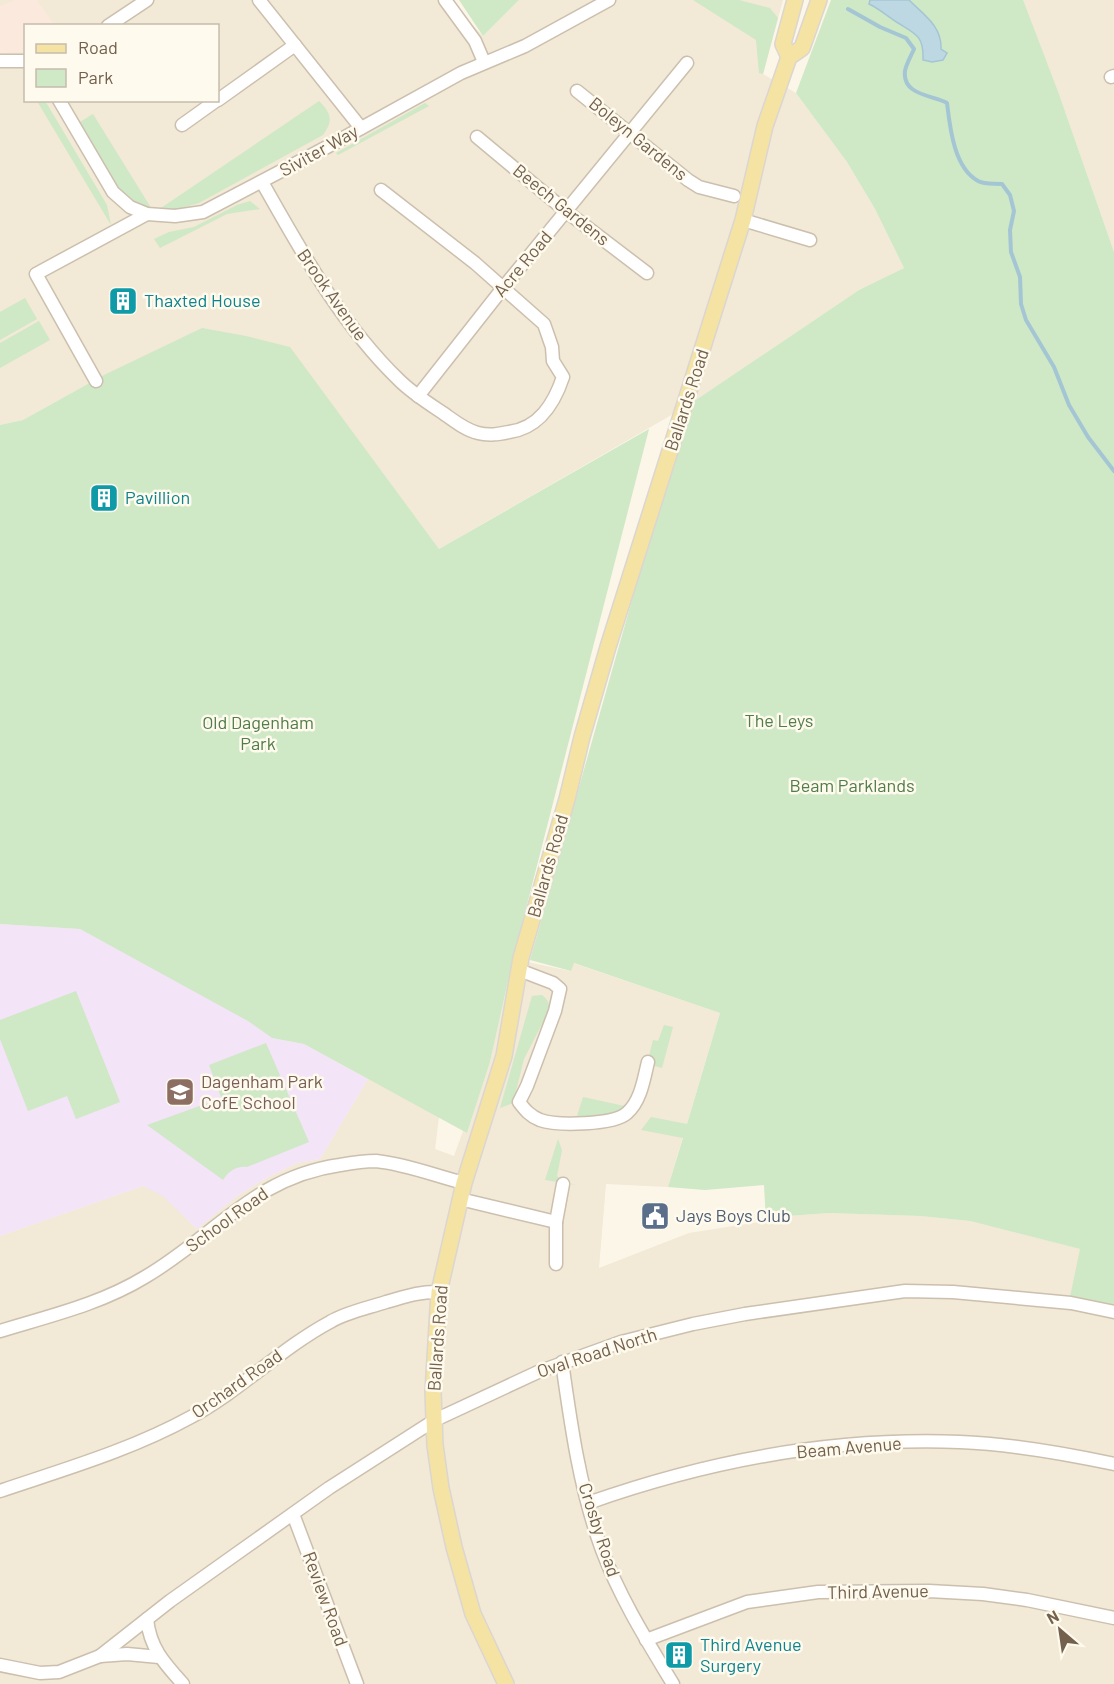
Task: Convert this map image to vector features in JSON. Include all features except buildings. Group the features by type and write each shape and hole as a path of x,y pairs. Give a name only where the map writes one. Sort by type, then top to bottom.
{"main road":[{"name":"Ballards Road","path":"507,1684 473,1614 462,1579 441,1488 435,1445 433,1373 439,1292 464,1183 504,1056 519,970 608,647 743,220 765,126 789,57 802,48 819,0"},
{"name":"Ballards Road","path":"789,57 783,44 794,1"}],"street":[{"path":"111,24 147,0"},
{"path":"259,0 361,128"},
{"path":"445,0 475,41 484,62"},
{"name":"Siviter Way","path":"60,102 113,192 130,207 147,214 176,216 203,212 484,62 525,46 609,0"},
{"path":"219,99 295,45"},
{"path":"0,60 24,61"},
{"name":"Acre Road","path":"418,396 502,288 567,212 687,63"},
{"name":"Boleyn Gardens","path":"577,91 688,180 699,187 734,196"},
{"path":"182,125 214,102"},
{"name":"Beech Gardens","path":"477,137 567,212 647,273"},
{"name":"Brook Avenue","path":"262,182 298,248 350,324 399,381 468,430 478,433 490,435 521,430 543,416 556,397 563,377 553,361 552,346 544,324 475,263 381,190"},
{"path":"96,381 36,274 147,214"},
{"path":"743,220 810,240"},
{"path":"519,970 553,982 560,988 555,1011 519,1102 527,1113 541,1120 572,1123 612,1120 626,1114 637,1100 648,1062"},
{"name":"School Road","path":"0,1331 62,1312 121,1290 164,1266 241,1205 281,1181 308,1170 375,1161 464,1183"},
{"path":"556,1264 556,1222 563,1184"},
{"path":"460,1199 556,1222"},
{"name":"Oval Road North","path":"100,1656 147,1619 366,1463 435,1420 476,1399 562,1362 621,1342 693,1324 905,1291 953,1292 1071,1303 1114,1312"},
{"name":"Orchard Road","path":"0,1491 89,1462 138,1443 191,1417 224,1397 304,1337 333,1320 422,1292 439,1292"},
{"name":"Crosby Road","path":"562,1362 574,1445 602,1550 622,1596 673,1684"},
{"name":"Beam Avenue","path":"588,1503 654,1482 753,1458 859,1444 962,1442 1080,1457 1114,1464"},
{"name":"Review Road","path":"292,1514 357,1684"},
{"name":"Third Avenue","path":"646,1640 747,1602 818,1592 929,1591 983,1594 1027,1600 1114,1618"},
{"path":"147,1619 148,1629 159,1657 183,1684"},
{"path":"0,1665 31,1679 59,1672 100,1656 127,1654 159,1657"}],"shaded area":[{"path":"0,0 448,0 483,36 519,0 783,0 763,74 796,93 847,162 875,209 904,268 859,290 687,406 439,549 289,347 102,376 23,420 0,425"},
{"path":"14,0 37,0 54,24 24,24 24,52 0,53 0,6"},
{"path":"1022,0 1114,0 1114,252 1059,94"},
{"name":"Dagenham Park CofE School","path":"0,924 80,929 244,1018 272,1038 304,1044 368,1079 320,1159 297,1163 261,1181 237,1196 197,1229 163,1196 143,1186 0,1236"},
{"path":"513,959 570,971 573,963 720,1013 668,1187 606,1184 599,1268 689,1233 766,1221 774,1217 829,1213 920,1216 970,1221 1080,1249 1114,1304 1114,1684 0,1684 0,1236 143,1186 163,1195 197,1229 237,1196 261,1181 297,1163 320,1159 368,1079 439,1117 435,1149 454,1156 463,1131 467,1133 490,1062"}],"green space":[{"path":"459,0 519,0 483,36"},
{"path":"693,0 739,0 770,8 778,18 763,74 759,73 756,40"},
{"name":"Beam Parklands","path":"831,0 1023,0 1059,94 1114,252 1114,1305 1070,1297 1080,1249 970,1221 920,1216 829,1213 774,1217 766,1221 764,1185 705,1190 668,1187 683,1138 641,1130 651,1117 687,1124 720,1013 574,963 571,971 530,960 687,406 859,290 904,268 875,209 847,162 796,93"},
{"path":"319,101 327,110 330,118 323,135 199,203 175,210 158,210"},
{"path":"38,102 47,104 107,205 111,225"},
{"path":"425,103 429,106 338,155 336,153"},
{"path":"93,114 153,211 126,199 112,180 80,122"},
{"path":"250,201 260,209 227,214 160,248 154,239 169,232 194,227 237,205"},
{"path":"25,298 37,319 0,340 0,312"},
{"path":"39,321 50,340 0,368 0,343"},
{"name":"Old Dagenham Park","path":"202,328 290,347 439,549 649,429 513,959 490,1062 467,1133 304,1044 272,1038 248,1021 80,929 0,924 0,425 23,420 102,376"},
{"path":"76,991 120,1102 76,1119 67,1096 28,1111 0,1039 0,1020"},
{"path":"542,995 549,1007 547,1022 542,1024 524,1059 513,1103 500,1108 532,996"},
{"path":"664,1025 673,1027 662,1068 647,1064 653,1040 658,1041"},
{"path":"266,1043 309,1142 247,1167 236,1168 223,1180 147,1125 216,1100 224,1105 209,1065"},
{"path":"583,1097 629,1107 604,1117 577,1116"},
{"path":"558,1139 562,1150 557,1176 562,1181 576,1185 545,1180"}],"water":[{"path":"870,0 909,0 926,16 939,34 941,49 947,53 943,60 932,62 923,60 922,46 918,37 869,4"}],"waterway":[{"path":"848,9 906,38 914,49 905,71 908,85 919,93 947,103 955,146 963,167 978,181 1002,184 1010,195 1014,211 1010,230 1011,252 1020,277 1021,304 1026,320 1054,367 1069,405 1088,437 1114,471"}],"place":[{"name":"Thaxted House","path":"123,301"},
{"name":"Pavillion","path":"104,498"},
{"name":"Dagenham Park CofE School","path":"180,1092"},
{"name":"Jays Boys Club","path":"655,1216"},
{"name":"Third Avenue Surgery","path":"679,1655"}],"park label":[{"name":"The Leys","path":"779,721"}]}
